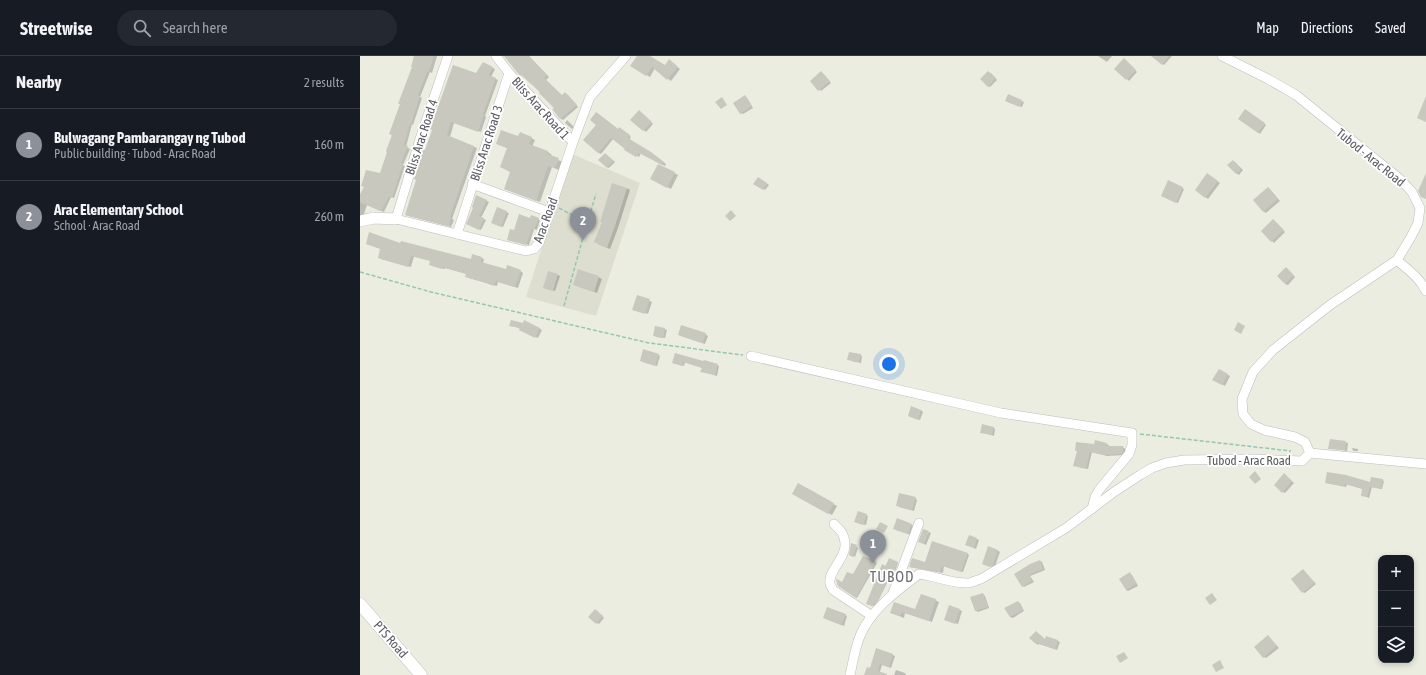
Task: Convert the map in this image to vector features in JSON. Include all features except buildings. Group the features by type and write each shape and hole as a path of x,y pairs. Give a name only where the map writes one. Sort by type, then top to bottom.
{"main road":[{"name":"PTS Road","path":"360,604 421,675"}],"street":[{"name":"Bliss Arac Road 4","path":"396,219 420,139 448,56"},
{"path":"496,56 509,73"},
{"name":"Arac Road","path":"360,222 374,218 396,219 526,251 534,249 539,243 573,142 590,97 626,56"},
{"name":"Tubod - Arac Road","path":"850,675 860,636 872,616 893,594 918,574 956,582 970,583 981,579 1066,528 1114,492 1140,475 1152,468 1166,463 1184,460 1254,459 1302,461 1310,453 1306,442 1295,437 1264,430 1251,424 1243,414 1242,399 1254,372 1273,350 1312,318 1357,285 1397,260 1418,223 1420,208 1412,192 1401,180 1296,95 1222,56"},
{"name":"Bliss Arac Road 1","path":"509,73 573,142"},
{"name":"Bliss Arac Road 3","path":"457,234 509,73"},
{"path":"472,184 550,208"},
{"path":"1397,260 1420,281 1426,291"},
{"path":"751,356 1001,413 1132,433 1130,454 1099,490 1095,497 1092,509"},
{"path":"1310,453 1426,464"},
{"path":"893,594 919,523"},
{"path":"834,524 842,533 846,542 844,554 831,576 830,584 833,590 872,616"}],"path":[{"path":"564,306 596,194"},
{"path":"550,208 587,223"},
{"path":"360,272 431,292 649,343 751,356"},
{"path":"1132,433 1310,453"}],"shaded area":[{"path":"572,154 640,183 596,316 526,297"}],"place":[{"name":"Arac Elementary School","path":"583,240"},
{"name":"Bulwagang Pambarangay ng Tubod","path":"873,563"}],"district":[{"name":"TUBOD","path":"892,577"}]}
